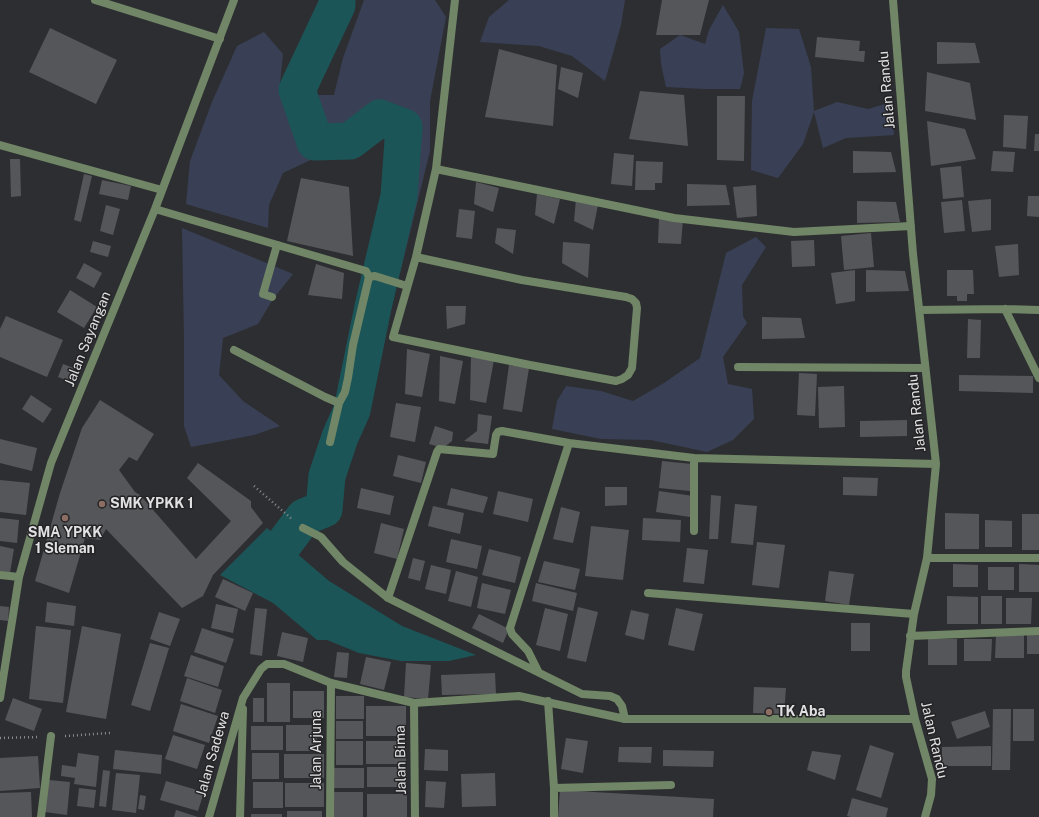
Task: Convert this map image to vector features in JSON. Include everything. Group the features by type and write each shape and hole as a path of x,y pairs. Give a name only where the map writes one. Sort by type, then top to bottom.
{"street":[{"path":"96,0 220,39"},
{"name":"Jalan Sayangan","path":"0,698 19,577 51,463 155,209 234,0"},
{"path":"416,257 522,280 632,299 636,303 637,308 632,368 628,375 616,381 530,366 393,337 416,257 436,169 455,0"},
{"name":"Jalan Randu","path":"893,0 911,226 936,464 927,558 910,636 906,674 915,718 932,779 931,796 925,817"},
{"path":"0,145 162,190"},
{"path":"436,169 674,218 794,232 911,226"},
{"path":"155,209 366,271 372,277 407,286"},
{"path":"272,297 263,294 277,245"},
{"path":"330,442 339,403 345,392 353,345 372,277"},
{"path":"1005,309 1039,378"},
{"path":"919,310 1039,310"},
{"path":"234,350 325,398 339,403"},
{"path":"738,367 925,368"},
{"path":"388,598 437,452 440,449 493,454 496,435 498,432 502,431 569,443 694,458 936,464"},
{"path":"538,671 528,651 512,634 510,628 569,443"},
{"path":"694,458 694,531"},
{"path":"303,528 321,537 342,562 388,598 582,694 610,696 617,699 622,706 625,719"},
{"path":"927,558 1039,558"},
{"path":"0,574 19,577"},
{"path":"648,593 914,614"},
{"path":"910,636 1039,631"},
{"path":"240,817 243,698 261,669 267,664 284,664 331,684 414,702 519,696 625,719 915,718"},
{"name":"Jalan Arjuna","path":"330,817 331,684"},
{"name":"Jalan Sadewa","path":"209,817 243,698"},
{"name":"Jalan Bima","path":"414,702 415,817"},
{"path":"548,702 554,788 554,817"},
{"path":"41,817 51,736"},
{"path":"554,788 671,785"}],"path":[{"path":"254,486 294,521"}],"shaded area":[{"path":"364,0 435,0 446,17 430,101 430,151 400,273 379,264 393,190 413,140 407,112 379,106 346,129 327,134 316,126 313,95 334,95 343,58"},
{"path":"509,0 625,0 621,25 605,81 572,56 539,46 480,42 489,17"},
{"path":"723,5 739,32 744,73 740,89 666,87 661,64 660,49 680,35 705,44 709,30"},
{"path":"766,28 799,29 811,67 814,111 837,102 868,109 892,102 894,135 846,138 823,148 814,112 803,144 778,178 751,170 752,101"},
{"path":"264,32 283,54 279,93 319,156 283,173 269,205 268,228 186,204 190,161 212,102 237,46"},
{"path":"182,228 293,274 273,299 258,324 223,338 219,375 243,401 280,426 254,435 191,447 184,426"},
{"path":"756,237 766,247 742,285 743,316 747,323 723,357 728,384 752,389 754,419 733,440 707,452 651,440 601,439 552,429 557,401 566,386 601,391 633,401 664,383 700,358 726,253"},
{"path":"267,528 329,581 402,626 476,655 449,661 401,661 359,653 327,640 317,640 273,603 220,575"}],"building":[{"path":"662,0 709,0 700,35 656,35"},
{"path":"50,28 117,60 96,104 29,72"},
{"path":"817,37 860,41 859,51 865,51 864,62 815,57"},
{"path":"937,42 975,43 980,63 937,64"},
{"path":"499,49 557,65 553,126 485,117"},
{"path":"561,67 583,73 578,98 558,89"},
{"path":"927,72 970,83 976,120 925,111"},
{"path":"640,91 684,95 688,146 629,139"},
{"path":"717,96 745,96 744,161 717,160"},
{"path":"1004,115 1028,116 1026,149 1003,147"},
{"path":"927,121 965,129 976,159 931,166"},
{"path":"1035,134 1039,134 1039,151 1034,151"},
{"path":"853,151 891,152 896,172 853,173"},
{"path":"993,151 1015,152 1013,172 991,171"},
{"path":"614,153 634,155 632,186 611,184"},
{"path":"10,159 20,159 21,196 11,197"},
{"path":"636,161 663,162 662,183 655,183 655,190 635,190"},
{"path":"961,166 964,197 943,199 940,168"},
{"path":"84,174 92,176 81,222 74,220"},
{"path":"301,178 349,187 353,256 287,241"},
{"path":"102,180 131,186 128,200 99,194"},
{"path":"476,182 499,188 493,212 474,204"},
{"path":"687,184 726,185 730,205 687,206"},
{"path":"756,185 757,216 737,218 733,187"},
{"path":"537,194 560,199 554,224 535,215"},
{"path":"1028,196 1039,196 1039,217 1027,216"},
{"path":"576,199 598,205 593,230 574,221"},
{"path":"991,199 991,230 972,232 968,201"},
{"path":"962,200 965,231 944,233 941,202"},
{"path":"857,201 896,202 900,222 857,223"},
{"path":"106,205 120,209 113,235 100,231"},
{"path":"459,209 475,211 472,239 456,237"},
{"path":"659,218 683,219 681,244 658,243"},
{"path":"497,228 516,230 513,254 495,243"},
{"path":"871,233 874,267 844,270 841,236"},
{"path":"814,240 815,266 792,267 791,241"},
{"path":"93,241 111,246 108,257 90,252"},
{"path":"563,242 590,244 588,278 562,263"},
{"path":"1018,244 1019,275 999,277 995,246"},
{"path":"84,263 102,273 94,288 76,278"},
{"path":"316,264 344,273 342,299 308,295"},
{"path":"855,270 855,301 836,304 831,273"},
{"path":"866,270 905,271 909,291 866,292"},
{"path":"947,270 973,270 974,294 967,294 967,301 957,301 957,296 947,296"},
{"path":"70,290 97,307 84,328 57,312"},
{"path":"446,306 466,306 465,324 447,329"},
{"path":"6,316 63,340 47,377 0,357 0,329"},
{"path":"762,317 801,318 805,338 762,339"},
{"path":"968,319 981,320 980,358 967,358"},
{"path":"407,349 430,354 422,397 405,394"},
{"path":"471,355 494,360 486,403 470,400"},
{"path":"440,356 463,361 455,404 439,401"},
{"path":"63,364 76,369 72,382 58,377"},
{"path":"509,365 529,368 522,412 503,409"},
{"path":"799,373 817,374 815,416 797,415"},
{"path":"959,375 1033,376 1033,393 959,391"},
{"path":"844,386 845,427 819,428 818,387"},
{"path":"31,395 52,409 43,423 22,409"},
{"name":"SMK YPKK 1","path":"100,400 154,434 137,461 129,457 119,470 135,492 140,495 196,559 231,521 187,478 198,463 251,501 251,507 263,523 213,575 203,596 182,608 106,529 100,540 85,538 69,593 35,581 60,493 82,428"},
{"path":"396,403 421,407 415,442 390,437"},
{"path":"478,414 492,416 488,444 464,441 477,431"},
{"path":"907,420 907,436 860,437 860,421"},
{"path":"435,426 453,432 452,441 443,448 429,444"},
{"path":"0,439 37,448 32,471 0,463"},
{"path":"398,455 426,462 421,483 393,476"},
{"path":"662,461 692,464 690,491 659,488"},
{"path":"843,477 878,478 877,496 843,495"},
{"path":"0,480 30,483 26,515 0,512"},
{"path":"605,487 627,487 627,505 605,506"},
{"path":"361,488 394,496 390,515 357,508"},
{"path":"451,488 488,497 483,513 447,505"},
{"path":"498,491 533,499 528,522 493,514"},
{"path":"659,491 693,496 690,517 656,512"},
{"path":"711,495 721,496 718,539 709,539"},
{"path":"735,504 757,506 753,545 731,543"},
{"path":"433,506 464,513 460,534 428,526"},
{"path":"561,507 580,512 573,543 553,539"},
{"path":"945,513 979,514 979,549 945,549"},
{"path":"1022,514 1039,514 1039,550 1022,550"},
{"path":"0,518 19,520 17,543 0,541"},
{"path":"643,518 681,520 680,542 642,540"},
{"path":"985,520 1012,521 1012,547 985,547"},
{"path":"381,523 404,529 397,559 374,553"},
{"path":"591,526 629,530 623,580 585,576"},
{"path":"451,539 482,546 477,569 446,562"},
{"path":"757,542 785,545 779,588 752,585"},
{"path":"0,546 14,549 10,573 0,571"},
{"path":"687,548 708,550 704,584 683,582"},
{"path":"489,549 521,557 515,583 482,575"},
{"path":"413,558 425,561 420,581 408,578"},
{"path":"544,561 580,569 575,590 538,582"},
{"path":"953,564 978,565 978,587 953,587"},
{"path":"1019,564 1039,565 1039,592 1019,592"},
{"path":"431,565 451,570 446,594 425,589"},
{"path":"988,567 1014,567 1014,590 988,590"},
{"path":"456,571 478,577 471,607 448,601"},
{"path":"829,571 854,574 849,605 825,601"},
{"path":"223,579 253,593 245,611 215,597"},
{"path":"482,583 511,590 505,614 477,608"},
{"path":"536,583 577,593 573,611 532,601"},
{"path":"947,596 978,597 978,624 947,624"},
{"path":"981,596 1002,596 1002,624 981,624"},
{"path":"1006,598 1032,598 1031,624 1006,624"},
{"path":"47,602 76,606 74,626 45,622"},
{"path":"216,604 238,609 233,633 211,628"},
{"path":"0,606 9,607 8,621 0,620"},
{"path":"578,607 598,612 586,662 567,658"},
{"path":"255,608 267,609 262,656 250,654"},
{"path":"545,608 568,614 560,651 536,645"},
{"path":"676,608 703,614 694,651 668,645"},
{"path":"631,610 649,614 644,640 625,635"},
{"path":"159,612 180,619 170,646 150,639"},
{"path":"479,614 509,629 503,643 472,628"},
{"path":"851,623 870,623 870,651 851,651"},
{"path":"36,626 71,630 63,703 29,699"},
{"path":"82,626 121,634 106,719 66,712"},
{"path":"202,628 234,639 226,663 194,652"},
{"path":"282,632 308,638 303,662 277,656"},
{"path":"1027,632 1039,632 1039,654 1027,654"},
{"path":"996,635 1024,635 1024,658 995,658"},
{"path":"928,639 957,639 957,665 928,665"},
{"path":"964,639 992,639 991,661 964,661"},
{"path":"150,643 169,648 150,711 131,705"},
{"path":"337,652 349,653 347,678 334,677"},
{"path":"191,655 224,666 218,687 184,676"},
{"path":"366,657 391,662 384,690 360,684"},
{"path":"406,663 431,665 428,699 404,697"},
{"path":"495,673 496,694 442,695 441,675"},
{"path":"187,678 222,690 215,713 180,701"},
{"path":"267,683 290,683 290,722 267,722"},
{"path":"754,687 786,688 784,714 753,713"},
{"path":"293,691 324,691 324,718 293,718"},
{"path":"336,696 364,696 364,719 336,719"},
{"path":"13,698 42,709 34,731 5,720"},
{"path":"253,698 264,698 264,722 253,722"},
{"path":"181,704 218,716 209,743 173,731"},
{"path":"366,706 406,706 406,736 366,736"},
{"path":"993,709 1011,709 1010,770 992,770"},
{"path":"1013,709 1034,709 1034,741 1013,741"},
{"path":"985,711 990,727 957,739 951,722"},
{"path":"336,721 363,721 363,739 336,739"},
{"path":"286,725 317,725 317,751 286,751"},
{"path":"251,726 283,726 283,750 251,750"},
{"path":"173,735 205,745 197,769 165,759"},
{"path":"566,738 588,741 583,773 561,769"},
{"path":"336,741 363,741 363,765 336,765"},
{"path":"366,741 406,741 406,764 366,764"},
{"path":"870,745 894,753 881,798 856,790"},
{"path":"991,746 991,766 942,766 942,747"},
{"path":"619,747 652,747 651,763 618,762"},
{"path":"425,749 448,750 448,771 424,770"},
{"path":"115,750 162,755 161,774 113,769"},
{"path":"663,750 714,751 713,767 663,766"},
{"path":"812,751 841,755 835,780 807,770"},
{"path":"78,753 99,756 96,787 74,784 75,778 61,776 62,765 76,767"},
{"path":"252,753 279,753 279,779 252,779"},
{"path":"284,754 324,754 324,778 284,778"},
{"path":"38,756 40,788 0,791 0,758"},
{"path":"367,767 407,767 407,787 367,787"},
{"path":"334,768 364,768 364,788 334,788"},
{"path":"103,770 110,771 106,807 99,806"},
{"path":"116,773 140,775 136,813 112,810"},
{"path":"495,773 496,806 462,807 461,774"},
{"path":"49,780 70,782 67,815 45,812"},
{"path":"166,781 204,792 198,811 160,800"},
{"path":"426,781 446,782 444,808 425,807"},
{"path":"253,782 283,782 283,808 253,808"},
{"path":"285,783 324,783 324,807 285,807"},
{"path":"79,788 96,790 94,808 77,806"},
{"path":"560,790 714,799 713,817 558,817"},
{"path":"31,792 32,817 0,817 0,793"},
{"path":"334,792 363,792 363,817 334,817"},
{"path":"367,794 407,794 407,817 367,817"},
{"path":"140,795 146,796 144,810 138,809"},
{"path":"852,798 888,808 886,817 847,816"},
{"path":"176,810 198,817 174,817"},
{"path":"287,811 322,811 322,817 287,817"},
{"path":"251,814 282,814 282,817 251,817"}],"waterway":[{"path":"264,571 304,517 324,509 327,476 340,437 352,410 373,307 399,196 404,127 380,118 350,141 315,142 297,90 337,5 337,0"}],"place":[{"name":"SMK YPKK 1","path":"102,504"},
{"name":"SMA YPKK 1 Sleman","path":"65,518"},
{"name":"TK Aba","path":"769,712"}]}
